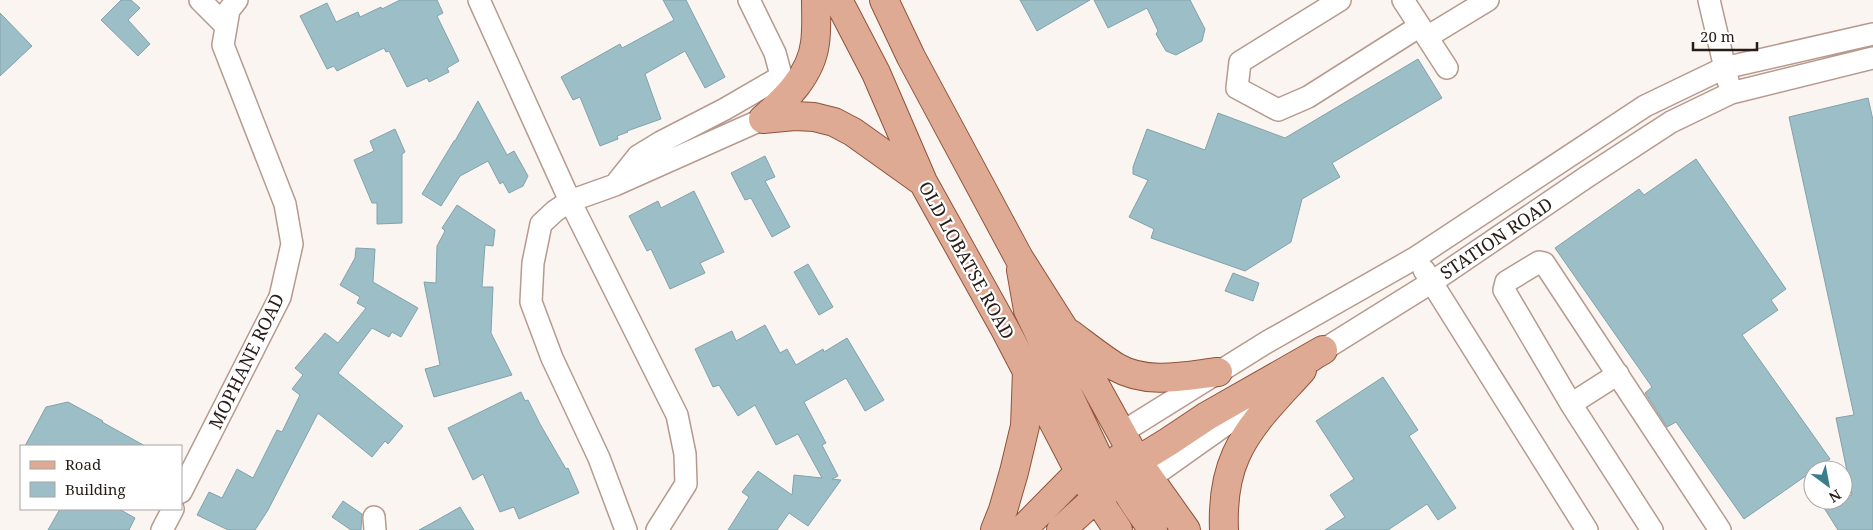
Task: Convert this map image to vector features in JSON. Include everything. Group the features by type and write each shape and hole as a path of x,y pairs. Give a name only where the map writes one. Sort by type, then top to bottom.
{"main road":[{"path":"763,119 784,87 809,66 817,26 816,0"},
{"name":"OLD LOBATSE ROAD","path":"838,0 876,73 923,182 1027,369 1113,488"},
{"path":"884,0 912,57 1019,258 1064,329 1121,433 1113,488"},
{"path":"763,119 795,116 834,122 852,132 923,182"},
{"path":"1019,258 1028,310 1113,488 1153,530"},
{"path":"1064,329 1118,368 1133,373 1166,379 1218,372"},
{"path":"1061,530 1168,442 1207,416 1323,350"},
{"path":"995,530 1014,472 1025,426 1027,369"},
{"path":"1224,530 1223,516 1227,488 1236,455 1254,426 1302,370"},
{"path":"1022,530 1113,488"},
{"path":"1113,488 1186,530"}],"street":[{"path":"200,0 226,26"},
{"name":"MOPHANE ROAD","path":"182,490 280,297 292,244 285,204 223,45 229,10 237,0"},
{"path":"480,0 570,201 677,415 685,454 686,484 657,530"},
{"path":"615,185 638,156 661,142 725,109 784,87 775,54 749,0"},
{"path":"1340,0 1240,62 1238,88 1278,110 1308,97 1424,32 1488,0"},
{"path":"1403,0 1447,68"},
{"path":"1709,0 1731,93"},
{"path":"1724,68 1873,34"},
{"name":"STATION ROAD","path":"1113,488 1302,370 1323,350 1432,282 1671,122 1731,93 1873,58"},
{"name":"STATION ROAD","path":"1121,433 1267,342 1415,258 1559,161 1645,106 1724,68"},
{"path":"626,530 599,458 552,358 531,302 533,263 541,224 570,201 615,185 763,119"},
{"path":"1415,258 1432,282 1587,530"},
{"path":"1652,530 1571,404 1504,290 1506,282 1532,265 1539,262 1544,263 1720,530"},
{"path":"1571,404 1618,374"},
{"path":"162,530 172,510"}],"building":[{"path":"121,0 131,0 140,8 128,20 150,44 138,56 101,20"},
{"path":"400,0 437,0 443,13 437,16 459,61 447,68 449,72 429,82 427,78 407,87 389,51 386,52 384,48 337,71 334,66 327,69 300,16 327,3 336,22 358,12 360,17"},
{"path":"663,0 686,0 725,77 705,88 685,51 645,74 661,119 627,131 617,136 618,139 600,146 580,97 573,100 561,77 620,44 622,48 674,20"},
{"path":"1020,0 1090,0 1037,31"},
{"path":"1094,0 1190,0 1205,29 1202,41 1176,55 1166,51 1156,34 1158,31 1147,8 1108,28"},
{"path":"0,13 32,46 0,76"},
{"path":"1418,59 1442,98 1332,163 1340,177 1302,199 1291,242 1245,271 1151,238 1154,229 1129,217 1148,180 1133,174 1133,167 1147,129 1205,150 1218,113 1285,138"},
{"path":"1868,98 1873,120 1873,530 1838,530 1825,510 1853,510 1853,460 1845,460 1836,418 1854,415 1789,117"},
{"path":"478,101 507,155 514,151 528,176 523,186 509,193 503,182 500,184 488,161 460,176 441,206 422,194"},
{"path":"395,129 405,152 402,154 402,223 377,224 377,203 372,203 354,160 374,151 370,141"},
{"path":"765,156 775,177 765,181 790,227 772,237 751,198 745,200 731,173"},
{"path":"1696,159 1786,289 1771,300 1778,310 1742,335 1830,459 1803,460 1803,478 1744,519 1676,422 1667,427 1645,393 1652,387 1555,248 1639,189 1644,195"},
{"path":"694,191 724,252 700,263 705,273 670,289 651,249 647,251 629,216 658,201 661,208"},
{"path":"457,205 495,230 493,246 485,245 482,287 493,287 491,333 512,375 434,397 425,369 440,365 424,282 436,283 437,246 445,231 442,228"},
{"path":"356,248 375,249 373,282 418,308 401,337 392,332 389,337 372,328 338,373 403,426 388,444 385,441 372,457 318,413 268,510 255,530 228,530 197,515 209,492 222,498 237,469 253,478 277,430 282,432 300,395 292,389 303,375 295,368 325,333 338,343 366,308 357,303 360,297 340,285 355,258"},
{"path":"808,264 833,307 819,315 794,272"},
{"path":"1233,273 1259,283 1253,301 1225,291"},
{"path":"765,325 780,353 787,349 796,365 823,349 824,352 847,338 884,400 865,411 846,378 804,402 826,443 822,445 838,476 832,479 841,480 808,526 789,513 777,530 728,530 749,497 742,492 758,471 792,495 794,475 822,478 798,434 776,445 755,405 738,416 719,385 713,387 695,349 732,331 736,341"},
{"path":"1383,377 1418,430 1409,436 1456,508 1438,520 1427,504 1388,530 1325,530 1345,517 1330,495 1354,479 1316,421"},
{"path":"521,392 525,401 528,400 566,469 568,468 579,493 519,519 514,507 500,512 483,474 473,480 448,428"},
{"path":"68,402 143,445 26,445 46,407"},
{"path":"343,501 362,514 361,530 351,530 332,517"},
{"path":"460,507 474,530 419,530 439,519"},
{"path":"59,510 121,510 135,518 129,530 48,530"}]}
